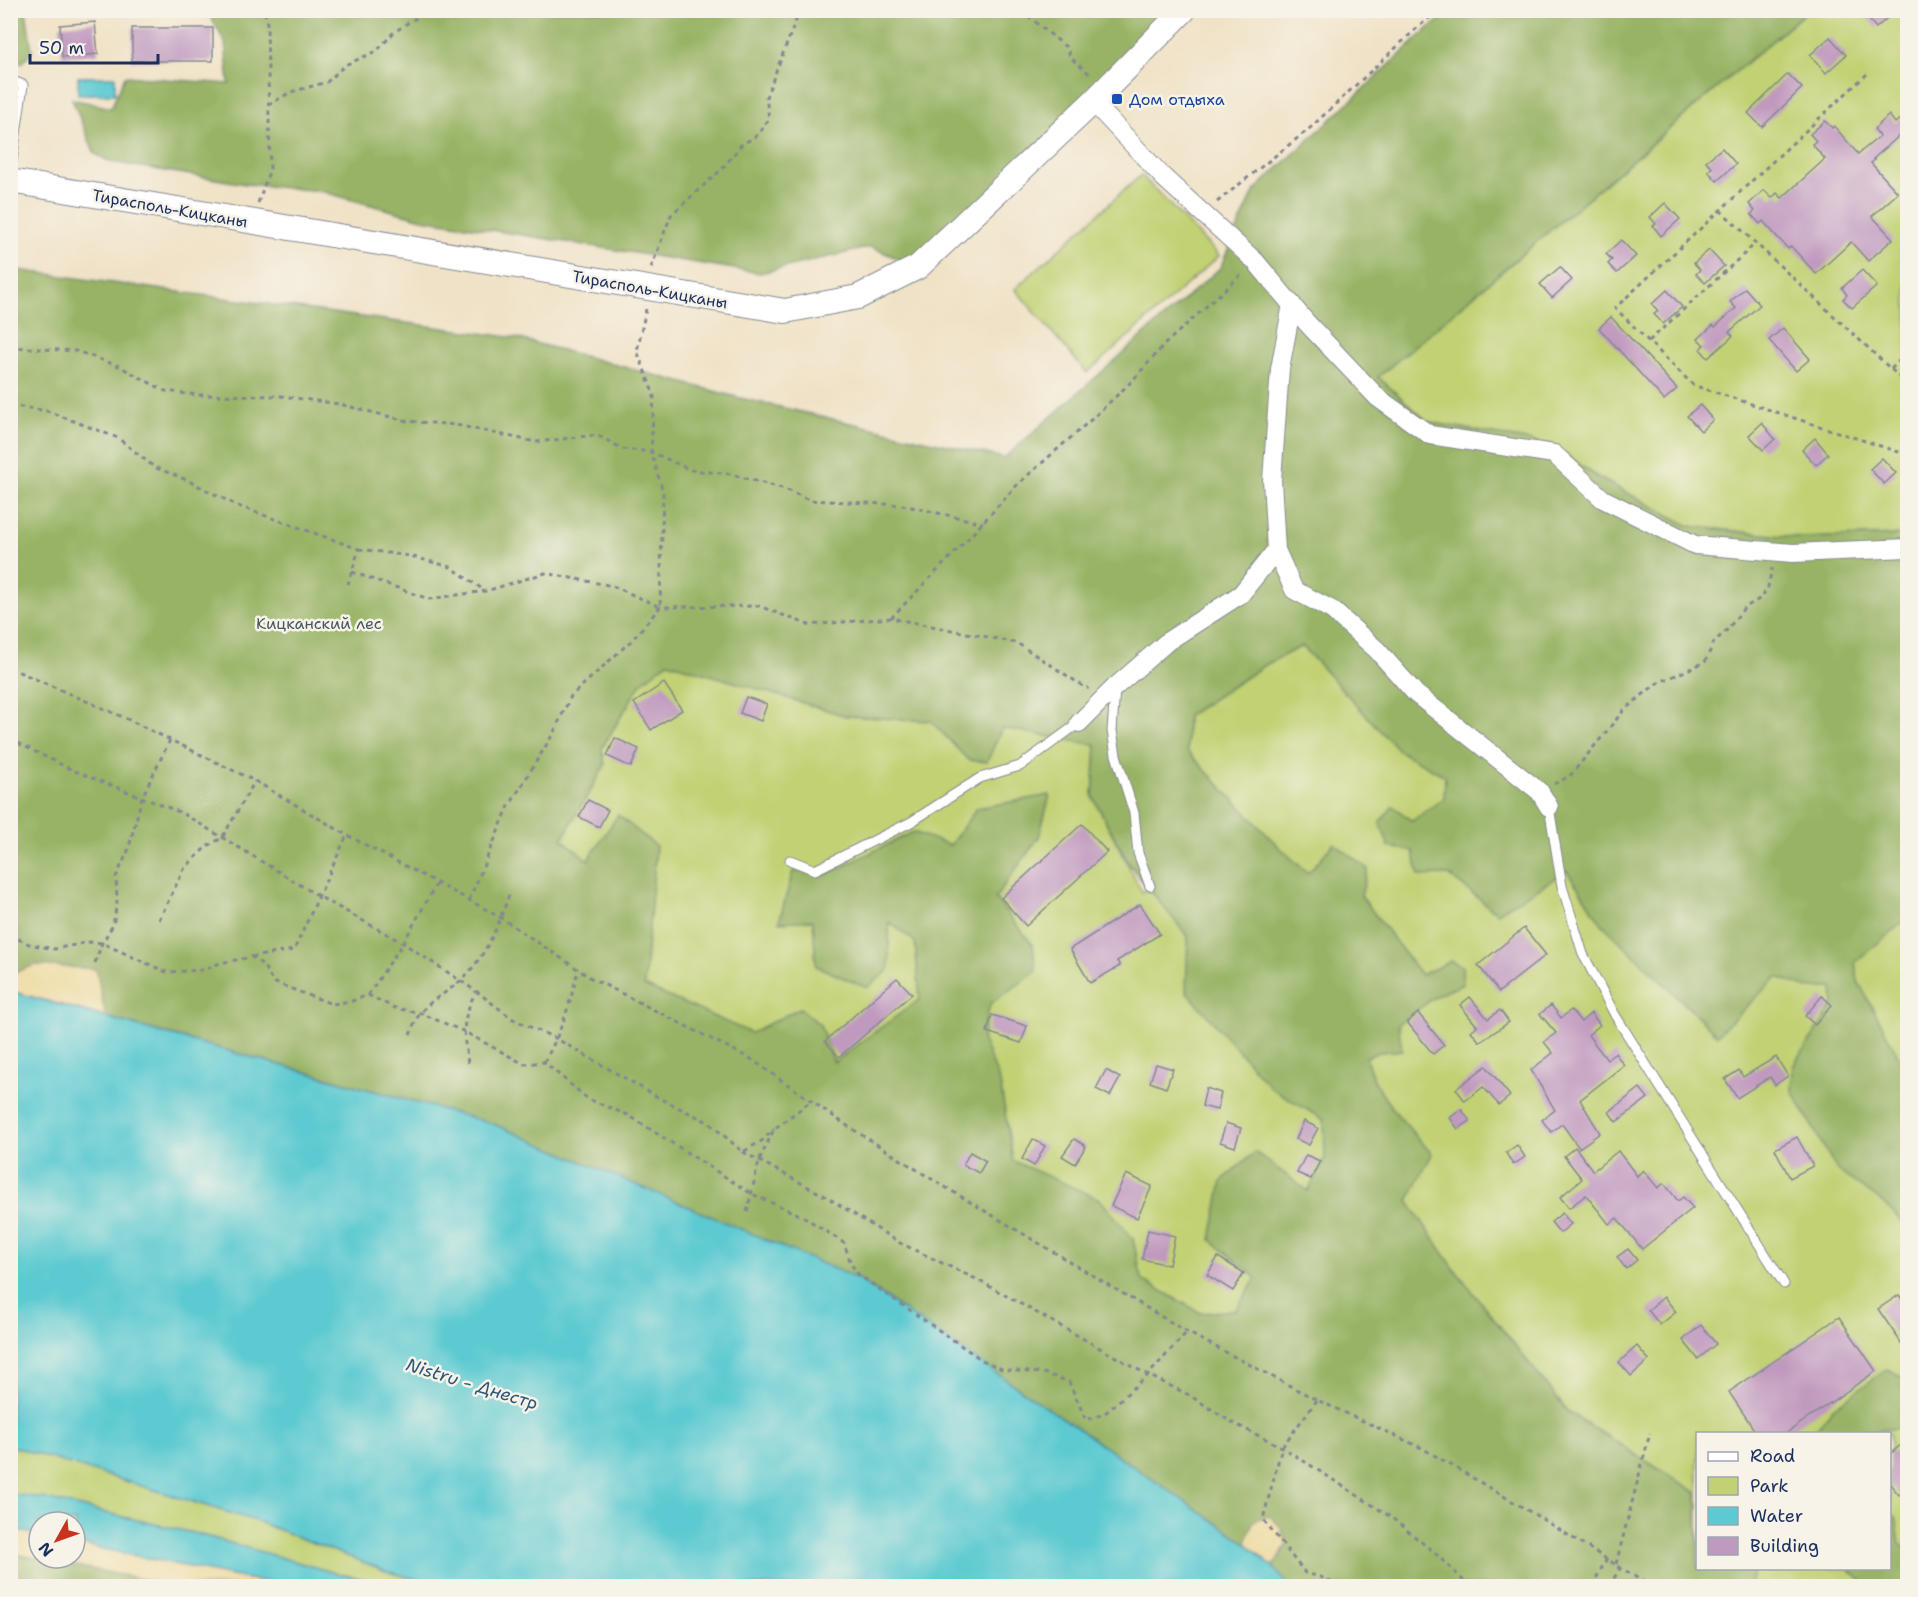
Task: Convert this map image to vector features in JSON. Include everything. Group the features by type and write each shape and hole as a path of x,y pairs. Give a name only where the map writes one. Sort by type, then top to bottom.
{"street":[{"name":"Тирасполь-Кицканы","path":"10,181 784,311 858,297 918,267 1099,95 1184,10"},
{"path":"1099,95 1164,178 1256,262 1378,398 1430,435 1554,454 1603,499 1695,544 1793,553 1908,548"},
{"path":"1292,304 1280,369 1272,480 1276,550 1294,590 1332,610 1377,650 1416,694 1545,800"},
{"path":"1079,723 1115,687 1168,641 1241,594 1276,550"}],"lane":[{"path":"10,80 23,85 10,175"},
{"path":"1115,687 1112,731 1116,755 1134,813 1138,853 1150,886"},
{"path":"790,860 815,870 911,822 981,778 1020,766 1079,723"},
{"path":"1545,800 1563,886 1583,954 1615,1015 1784,1284"}],"path":[{"path":"252,222 270,169 267,23 264,10"},
{"path":"268,105 291,92 327,82 345,65 377,51 393,33 412,20 436,10"},
{"path":"469,900 507,808 554,734 571,696 632,640 660,607 663,492 651,452 654,395 637,351 642,320 652,289 649,273 671,215 723,168 741,145 758,135 769,119 766,97 800,10"},
{"path":"1021,10 1067,48 1071,58 1099,95"},
{"path":"1204,213 1309,129 1439,10"},
{"path":"1867,74 1615,308 1693,385 1908,455"},
{"path":"1720,210 1908,385"},
{"path":"1649,341 1756,243"},
{"path":"891,618 1018,484 1094,418 1166,343 1256,262"},
{"path":"10,346 76,351 119,366 165,391 198,395 280,396 327,402 407,421 456,425 536,441 597,435 623,448 651,452 691,470 730,474 785,489 808,500 902,505 983,523"},
{"path":"1891,369 1908,352"},
{"path":"10,405 47,411 118,438 154,467 187,480 238,506 359,549 410,556 451,567 486,591"},
{"path":"348,584 359,549"},
{"path":"1545,800 1570,776 1624,710 1656,684 1705,662 1714,642 1727,630 1744,608 1761,598 1768,587 1776,552"},
{"path":"352,572 429,599 486,591 545,573 613,586 660,607 759,606 809,625 891,618 1017,643 1086,688 1115,687"},
{"path":"10,668 255,781 347,835 469,900 501,918 591,978 751,1059 930,1179 1187,1332 1317,1400 1422,1448 1607,1558 1650,1587"},
{"path":"10,739 72,770 182,813 320,897 404,943 459,982 476,991 513,1019 557,1039 661,1099 708,1122 743,1152 825,1196 900,1243 978,1280 1148,1375 1189,1395 1233,1423 1282,1447 1391,1517 1436,1554 1469,1587"},
{"path":"95,963 102,943 113,926 117,902 116,877 128,851 142,797 170,740"},
{"path":"159,920 184,869 206,847 222,838 255,781"},
{"path":"10,935 29,944 54,949 90,942 102,943 166,972 203,970 220,963 294,950 347,835"},
{"path":"252,957 263,965 273,982 332,1004 352,1001 368,995 404,943 437,883"},
{"path":"410,1035 420,1013 459,982 483,955 501,918 509,895"},
{"path":"544,1062 557,1039 573,996 578,969"},
{"path":"468,1063 463,1031 467,1008 476,991"},
{"path":"368,995 395,1008 420,1013 463,1031 524,1064 544,1062 588,1100 628,1115 752,1194 804,1217 844,1243 851,1264 859,1275 982,1360 1004,1370 1044,1372 1069,1382 1086,1420 1104,1414 1148,1375 1187,1332"},
{"path":"743,1152 763,1140 811,1101"},
{"path":"747,1212 759,1161 774,1129"},
{"path":"1317,1400 1282,1447 1263,1519 1305,1573 1321,1577 1338,1587"},
{"path":"1616,1564 1650,1433"},
{"path":"1592,1587 1607,1558"},
{"path":"1609,1587 1621,1567"}],"green space":[{"path":"10,11 26,11 32,51 22,63 11,64"},
{"path":"207,11 1184,11 918,267 871,247 760,273 422,219 320,191 246,184 111,162 95,154 72,99 111,108 125,76 229,84 225,42"},
{"name":"Кицканский лес","path":"1451,11 1807,11 1378,377 1428,422 1552,445 1599,478 1689,526 1800,538 1907,535 1907,919 1855,962 1858,981 1907,1072 1907,1227 1882,1202 1837,1170 1792,1091 1793,1066 1834,1005 1833,988 1808,988 1777,977 1717,1035 1602,924 1567,871 1497,913 1449,875 1419,876 1413,851 1389,847 1380,822 1393,806 1412,821 1444,798 1445,776 1399,751 1302,646 1263,666 1187,716 1187,751 1279,847 1308,873 1334,843 1368,869 1361,896 1421,975 1451,961 1462,966 1463,984 1438,995 1398,1024 1402,1050 1379,1052 1366,1057 1370,1071 1384,1097 1432,1154 1408,1201 1453,1267 1567,1411 1696,1492 1696,1570 1754,1570 1750,1584 1754,1586 1289,1586 1273,1567 1287,1544 1253,1521 1246,1543 858,1279 491,1123 106,1017 95,969 11,974 11,269 516,338 740,398 1004,458 1220,268 1255,190 1429,28","holes":["668,662 846,716 931,721 968,760 987,762 1002,728 1096,745 1093,797 1129,864 1188,937 1186,991 1271,1088 1324,1120 1325,1157 1308,1191 1255,1152 1222,1181 1211,1240 1256,1278 1236,1310 1201,1313 1142,1280 1133,1239 1100,1199 1013,1161 1000,1082 982,1038 990,1004 1036,972 1033,945 995,898 1039,837 1050,795 977,808 950,845 913,832 825,875 793,871 779,922 813,920 816,966 867,988 889,970 889,922 915,942 920,999 834,1062 820,1025 800,1008 751,1033 644,986 656,846 618,815 588,860 562,839 605,765 602,748 641,683"]},
{"path":"1807,11 1907,11 1907,535 1800,538 1689,526 1599,478 1552,445 1428,422 1378,377"},
{"path":"1141,175 1219,256 1087,373 1015,289"},
{"path":"1284,625 1908,627 1907,1586 1685,1586 1226,1335 644,992 505,891 648,647 1096,745 1093,797 1142,892 1210,844 1124,731"},
{"path":"1887,1369 1907,1379 1907,1426 1874,1432 1814,1432 1833,1408"},
{"path":"11,1446 256,1521 389,1572 443,1586 402,1586 339,1574 202,1535 41,1498 11,1494"},
{"path":"1891,1515 1896,1517 1900,1544 1907,1549 1907,1586 1867,1586 1849,1570 1891,1570"},
{"path":"11,1553 27,1556 27,1570 87,1570 87,1568 177,1586 11,1586"}],"sand":[{"path":"35,965 96,969 106,1017 11,991 11,974"},
{"path":"1268,1515 1280,1526 1287,1544 1273,1567 1246,1543 1253,1521"},
{"path":"10,1529 27,1533 27,1556 11,1553"},
{"path":"87,1546 291,1586 177,1586 87,1568"}],"water":[{"path":"78,77 115,77 115,94 78,94"},
{"name":"Nistru - Днестр","path":"10,991 491,1123 858,1279 1246,1543 1273,1567 1289,1586 443,1586 389,1572 256,1521 11,1446"},
{"path":"11,1494 41,1498 202,1535 339,1574 402,1586 291,1586 87,1546 87,1510 27,1510 27,1532 11,1529"}],"building":[{"path":"1861,10 1896,10 1876,28"},
{"path":"95,22 98,54 62,57 60,25"},
{"path":"132,28 213,28 213,61 132,61"},
{"path":"1830,37 1846,55 1826,73 1810,55"},
{"path":"1788,74 1802,88 1762,127 1748,113"},
{"path":"1907,113 1908,128 1871,163 1898,193 1872,216 1893,239 1868,261 1851,242 1816,274 1791,246 1788,249 1763,221 1760,224 1751,214 1755,211 1749,204 1764,190 1772,198 1777,193 1782,198 1825,159 1812,144 1816,141 1810,134 1825,121 1832,128 1834,126 1858,154 1880,136 1874,129 1889,115 1895,123"},
{"path":"1722,148 1736,164 1717,181 1708,171 1712,168 1706,161"},
{"path":"1665,203 1680,219 1661,236 1653,226 1656,224 1650,217"},
{"path":"1621,240 1636,256 1617,273 1608,264 1612,260 1606,254"},
{"path":"1709,250 1724,266 1705,283 1696,274 1700,270 1694,263"},
{"path":"1560,267 1572,280 1552,298 1540,284"},
{"path":"1862,270 1877,286 1852,308 1843,299 1847,295 1842,288"},
{"path":"1745,288 1760,305 1729,332 1733,336 1708,358 1700,349 1704,345 1698,339 1736,308 1730,302"},
{"path":"1667,290 1682,307 1663,324 1654,314 1658,311 1652,304"},
{"path":"1611,317 1677,389 1664,400 1599,328"},
{"path":"1783,328 1810,359 1796,371 1769,340"},
{"path":"1700,405 1713,420 1701,431 1687,416"},
{"path":"1762,423 1775,439 1763,450 1749,435"},
{"path":"1815,438 1828,454 1816,465 1802,450"},
{"path":"1882,458 1896,473 1884,484 1870,469"},
{"path":"664,683 682,710 651,730 634,703"},
{"path":"746,697 767,704 761,721 740,713"},
{"path":"615,738 639,749 631,767 607,756"},
{"path":"588,800 608,810 599,827 579,817"},
{"path":"1082,824 1107,852 1026,926 1001,898"},
{"path":"1140,904 1160,934 1117,961 1120,966 1090,983 1070,949"},
{"path":"1524,928 1546,955 1499,992 1478,965"},
{"path":"897,978 912,994 839,1057 825,1041"},
{"path":"1822,996 1832,1005 1815,1025 1805,1016"},
{"path":"1470,997 1488,1019 1500,1010 1509,1022 1480,1042 1471,1031 1477,1026 1460,1005"},
{"path":"1551,1005 1561,1018 1571,1010 1581,1022 1591,1013 1600,1025 1588,1035 1607,1060 1615,1053 1624,1065 1580,1100 1600,1133 1579,1148 1562,1124 1551,1132 1542,1120 1555,1110 1531,1070 1553,1053 1544,1042 1556,1033 1540,1014"},
{"path":"1418,1013 1444,1045 1433,1054 1407,1022"},
{"path":"992,1015 1027,1026 1021,1043 987,1032"},
{"path":"1776,1057 1788,1076 1775,1085 1770,1077 1737,1098 1725,1079 1739,1070 1743,1077"},
{"path":"1156,1064 1173,1069 1166,1088 1150,1082"},
{"path":"1486,1066 1510,1096 1499,1105 1483,1087 1465,1101 1456,1089"},
{"path":"1106,1070 1120,1078 1110,1096 1096,1089"},
{"path":"1206,1088 1221,1093 1217,1110 1202,1106"},
{"path":"1640,1088 1648,1098 1616,1122 1609,1112"},
{"path":"1461,1109 1470,1121 1458,1129 1450,1118"},
{"path":"1304,1121 1318,1128 1309,1145 1296,1139"},
{"path":"1226,1123 1241,1128 1235,1147 1220,1142"},
{"path":"1797,1137 1813,1166 1790,1178 1775,1149"},
{"path":"1033,1139 1045,1146 1034,1166 1022,1159"},
{"path":"1074,1139 1086,1146 1075,1164 1062,1156"},
{"path":"1517,1145 1525,1157 1513,1165 1506,1153"},
{"path":"1575,1147 1593,1171 1618,1151 1637,1176 1643,1170 1658,1188 1664,1183 1678,1201 1683,1197 1693,1208 1642,1249 1617,1218 1609,1224 1586,1195 1569,1208 1560,1197 1582,1179 1564,1156"},
{"path":"970,1152 986,1161 979,1173 963,1165"},
{"path":"1306,1155 1320,1161 1311,1179 1297,1173"},
{"path":"1126,1174 1152,1186 1137,1218 1111,1206"},
{"path":"1562,1213 1571,1224 1560,1233 1551,1222"},
{"path":"1148,1230 1175,1236 1169,1265 1142,1259"},
{"path":"1628,1249 1637,1260 1626,1269 1617,1257"},
{"path":"1218,1257 1244,1273 1233,1291 1207,1275"},
{"path":"1899,1295 1908,1308 1908,1353 1878,1309"},
{"path":"1664,1297 1676,1312 1660,1325 1648,1310"},
{"path":"1839,1317 1876,1371 1788,1432 1756,1432 1729,1392"},
{"path":"1701,1325 1716,1344 1698,1359 1683,1340"},
{"path":"1637,1346 1649,1360 1631,1376 1619,1362"},
{"path":"1908,1439 1908,1488 1899,1495 1891,1485 1891,1453"}],"place":[{"name":"Дом отдыха","path":"1117,99"}]}
